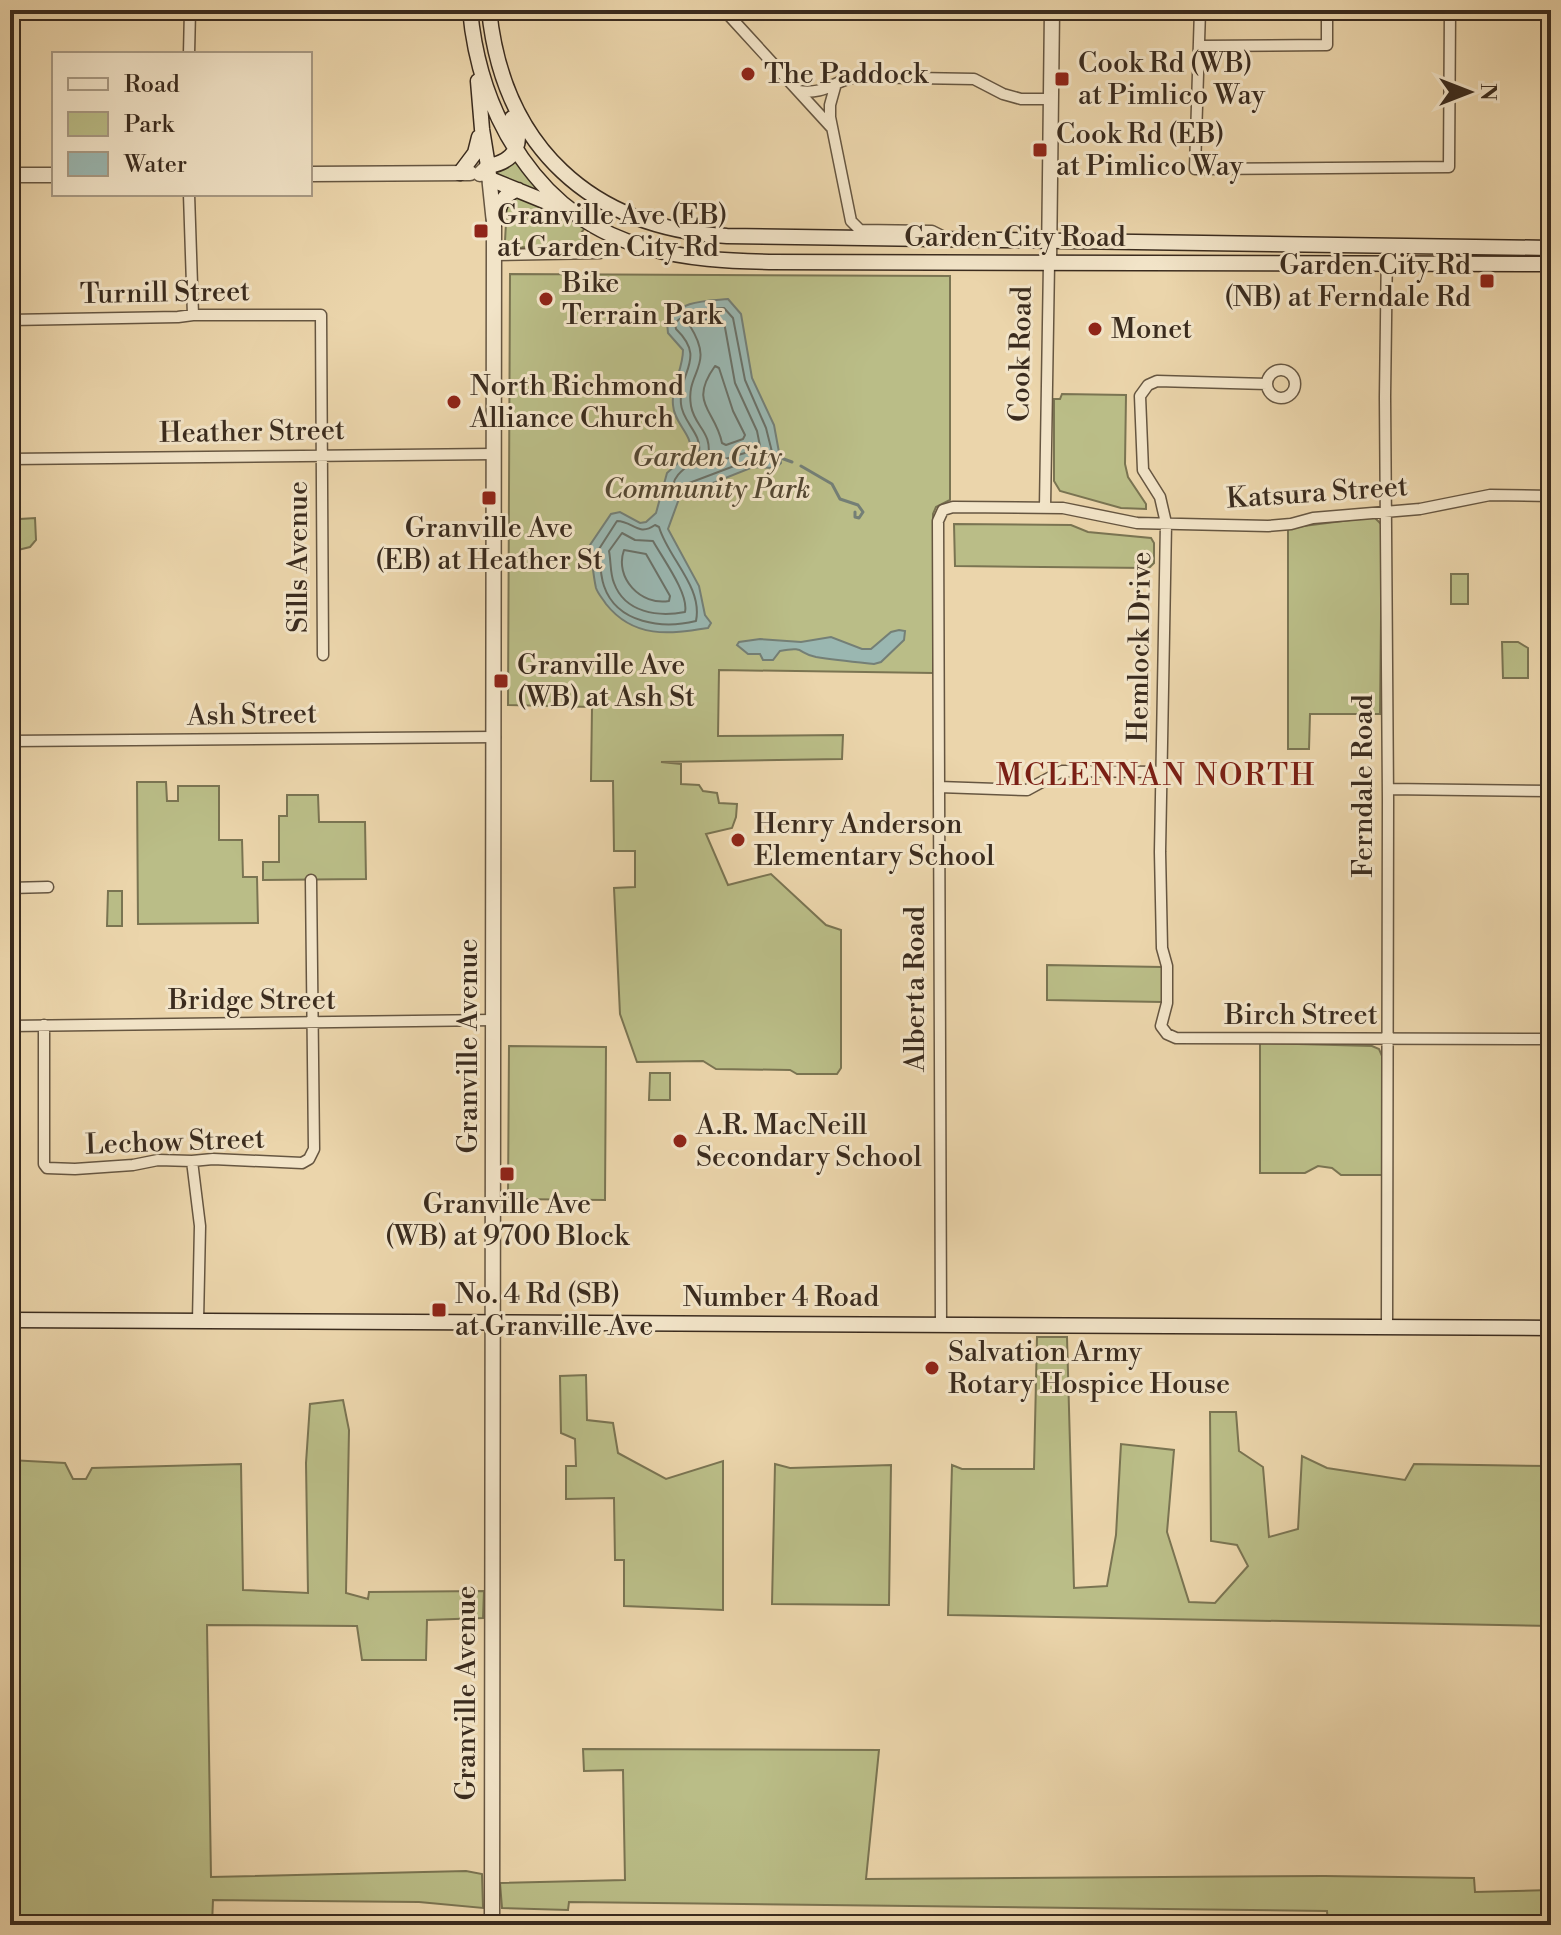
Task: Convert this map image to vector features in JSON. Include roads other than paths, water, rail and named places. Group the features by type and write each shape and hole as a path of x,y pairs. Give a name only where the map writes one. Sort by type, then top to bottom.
{"main road":[{"path":"470,10 479,68 495,114 514,146"},
{"path":"489,10 495,57 513,105 540,147"},
{"name":"Cook Road","path":"1049,263 1052,10"},
{"path":"495,57 493,72 518,129 514,146"},
{"name":"Granville Avenue","path":"479,68 478,91 494,223 492,1925"},
{"path":"460,173 475,153 482,129"},
{"path":"486,173 494,156 514,146 540,147"},
{"name":"Garden City Road","path":"514,146 539,182 578,215 599,228 646,248 701,258 781,262 1551,264"},
{"name":"Garden City Road","path":"540,147 585,191 634,217 676,230 727,236 1551,248"},
{"path":"312,174 486,173 578,215"},
{"path":"10,175 52,175"},
{"path":"494,223 501,200 518,190"},
{"name":"Number 4 Road","path":"10,1320 1551,1328"}],"street":[{"path":"189,52 190,10"},
{"path":"724,10 832,128"},
{"path":"1200,10 1195,169 1449,167 1450,10"},
{"path":"1199,46 1327,45 1327,10"},
{"path":"798,91 815,93 856,77 974,79 1003,94 1021,99 1050,99"},
{"path":"835,87 830,105 832,128 847,208 855,225 860,230 932,231 944,237"},
{"path":"189,196 193,315"},
{"name":"Ferndale Road","path":"1387,246 1387,1326"},
{"path":"494,255 600,253"},
{"name":"Cook Road","path":"1045,507 1049,263"},
{"name":"Turnill Street","path":"10,320 321,315"},
{"name":"Sills Avenue","path":"321,315 323,655"},
{"name":"Hemlock Drive","path":"1167,1034 1161,1026 1167,1003 1167,966 1161,936 1166,523 1160,497 1143,470 1140,396 1148,385 1157,381 1267,384"},
{"name":"Heather Street","path":"10,459 494,454"},
{"name":"Katsura Street","path":"943,510 953,507 1045,507 1076,510 1112,520 1268,526 1313,518 1387,513 1490,495 1551,496"},
{"name":"Alberta Road","path":"941,1324 938,521 943,510"},
{"name":"Ash Street","path":"10,741 495,737"},
{"path":"939,787 1027,790 1062,771 1161,772"},
{"path":"1388,789 1551,791"},
{"path":"311,880 312,1024"},
{"path":"10,888 48,887"},
{"name":"Bridge Street","path":"10,1026 494,1020"},
{"name":"Lechow Street","path":"44,1025 44,1164 47,1168 75,1169 158,1160 302,1163 309,1159 314,1149 312,1024"},
{"name":"Birch Street","path":"1167,1034 1191,1038 1551,1039"},
{"path":"192,1161 200,1226 198,1321"}],"water":[{"path":"728,299 741,314 752,378 774,425 781,463 776,468 753,467 680,496 668,529 699,586 705,615 711,623 708,628 680,632 640,629 617,615 598,592 590,545 611,514 620,512 640,523 656,513 667,473 691,451 689,439 673,405 683,350 668,333 667,322 678,309 702,301"},
{"path":"905,631 904,640 881,662 874,664 816,657 794,649 780,651 773,660 763,660 760,654 748,654 737,645 760,639 801,642 831,637 862,649 871,649 891,632"}],"waterway":[{"path":"781,458 792,462"},
{"path":"801,466 832,484 840,499 858,505 863,512 859,518 855,517 855,512"}],"place":[{"name":"The Paddock","path":"748,74"},
{"name":"Cook Rd (WB) at Pimlico Way","path":"1062,79"},
{"name":"Cook Rd (EB) at Pimlico Way","path":"1040,150"},
{"name":"Granville Ave (EB) at Garden City Rd","path":"481,231"},
{"name":"Garden City Rd (NB) at Ferndale Rd","path":"1487,281"},
{"name":"Bike Terrain Park","path":"546,299"},
{"name":"Monet","path":"1095,329"},
{"name":"North Richmond Alliance Church","path":"454,402"},
{"name":"Granville Ave (EB) at Heather St","path":"489,498"},
{"name":"Granville Ave (WB) at Ash St","path":"501,681"},
{"name":"Henry Anderson Elementary School","path":"738,840"},
{"name":"A.R. MacNeill Secondary School","path":"680,1141"},
{"name":"Granville Ave (WB) at 9700 Block","path":"507,1174"},
{"name":"No. 4 Rd (SB) at Granville Ave","path":"439,1310"},
{"name":"Salvation Army Rotary Hospice House","path":"932,1368"}],"district":[{"name":"MCLENNAN NORTH","path":"1156,776"}],"park label":[{"name":"Garden City Community Park","path":"707,473"}]}
